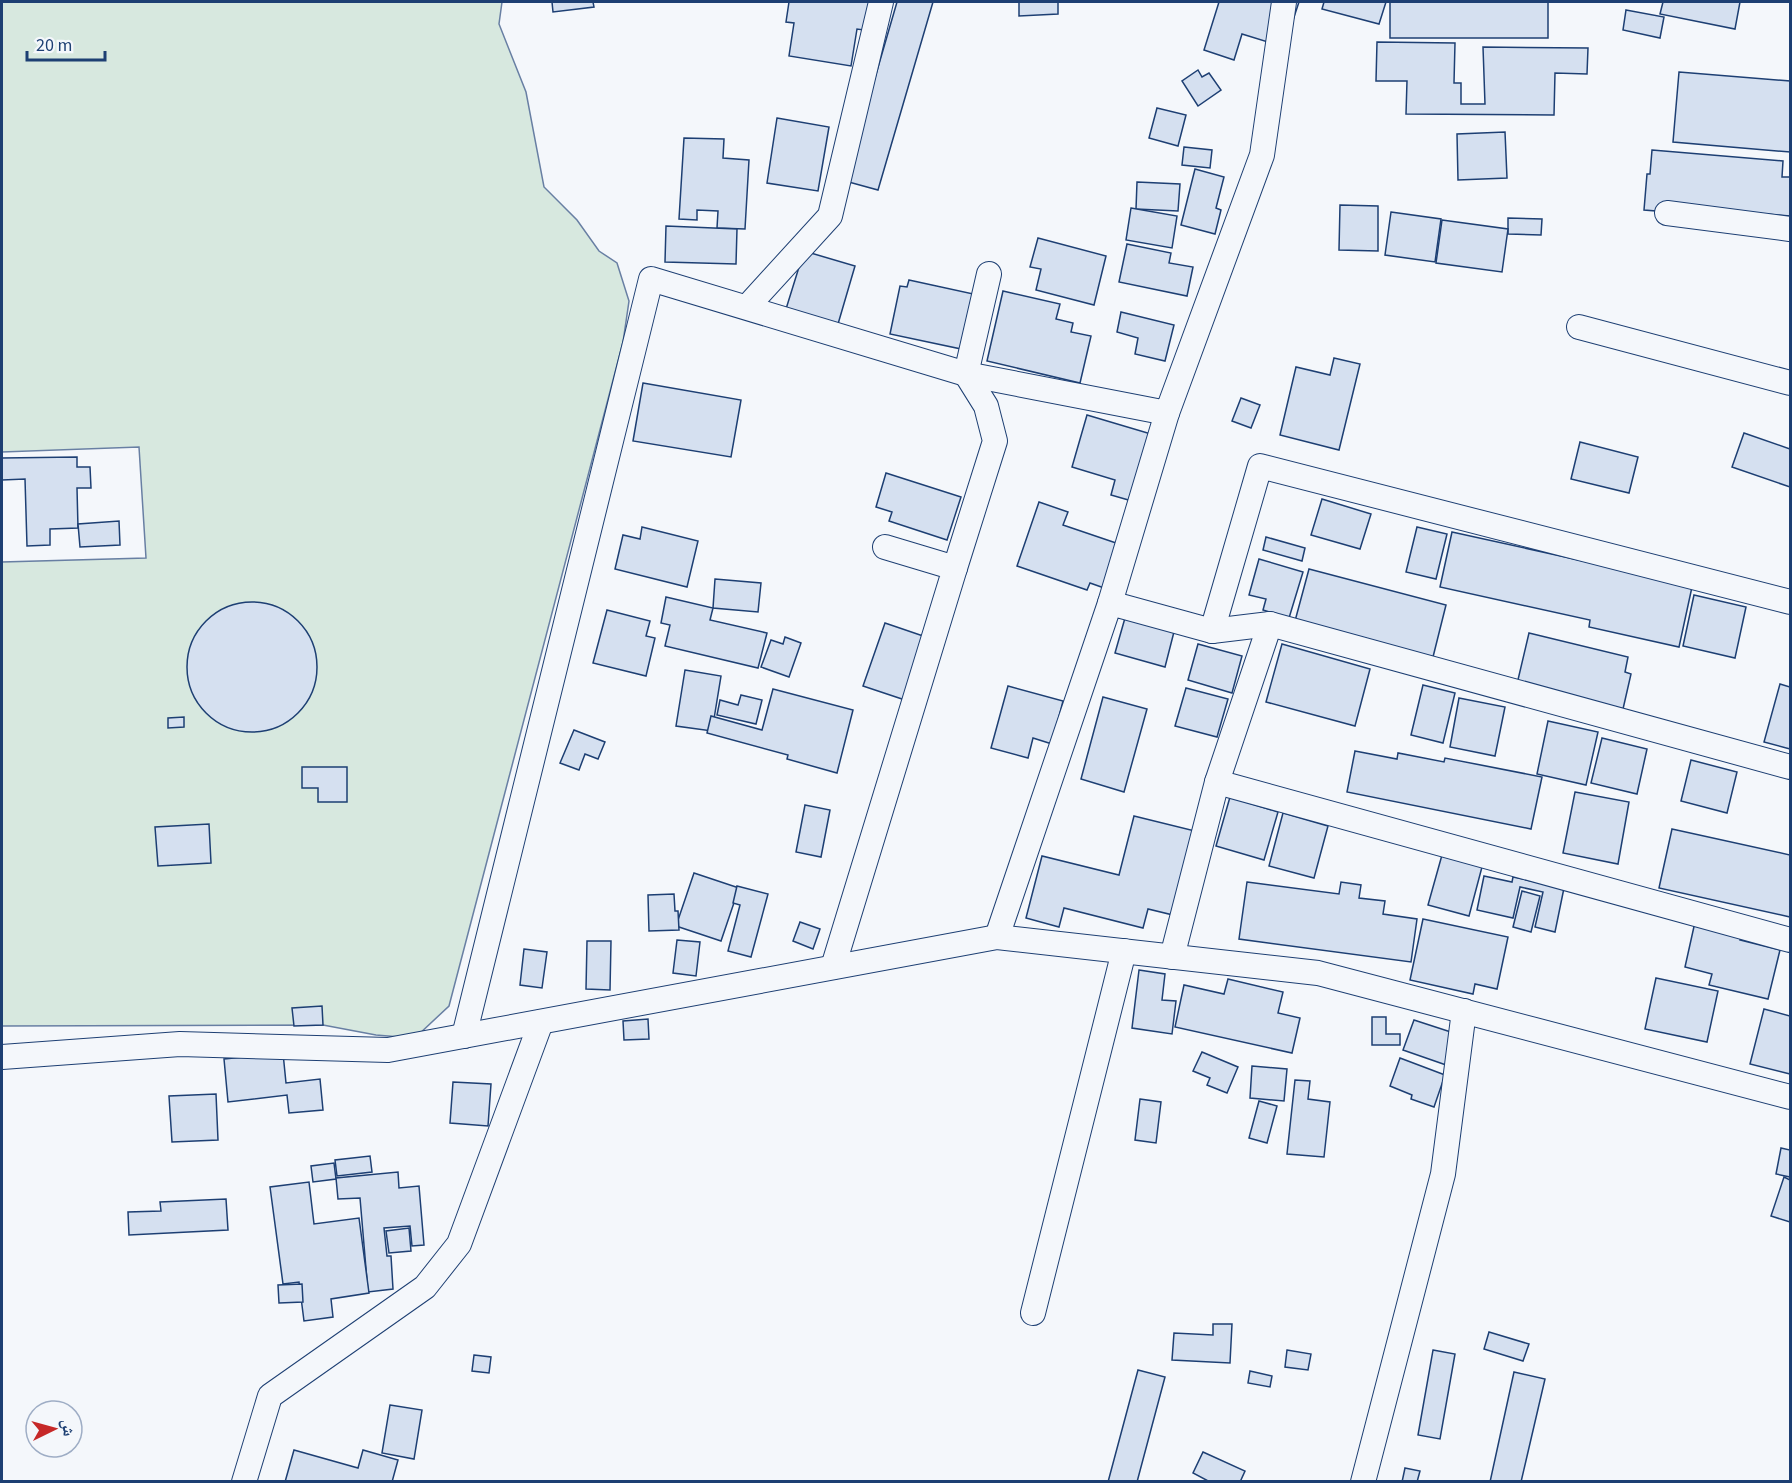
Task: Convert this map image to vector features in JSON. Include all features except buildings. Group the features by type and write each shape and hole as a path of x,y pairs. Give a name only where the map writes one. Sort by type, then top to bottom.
{"street":[{"path":"747,307 830,216 881,2"},
{"path":"997,937 1110,603 1167,413 1262,155 1284,2"},
{"path":"1667,213 1791,229"},
{"path":"833,967 995,441 986,406 966,374 989,274"},
{"path":"464,1036 651,279 966,374 1167,413"},
{"path":"1579,327 1791,383"},
{"path":"1212,631 1260,466 1791,602"},
{"path":"885,548 955,568"},
{"path":"1110,603 1212,631 1270,624 1791,767"},
{"path":"1172,957 1217,782 1270,624"},
{"path":"1217,782 1791,940"},
{"path":"2,1057 180,1044 388,1050 997,937 1318,973 1791,1097"},
{"path":"1034,1313 1124,951"},
{"path":"1364,1482 1443,1174 1464,1011"},
{"path":"244,1482 270,1396 425,1287 459,1244 541,1022"}],"shaded area":[{"path":"2,2 502,2 499,24 526,92 544,187 577,220 599,251 617,263 629,301 623,342 449,1006 417,1036 376,1035 323,1025 2,1026 2,562 146,558 139,447 2,452"}]}
